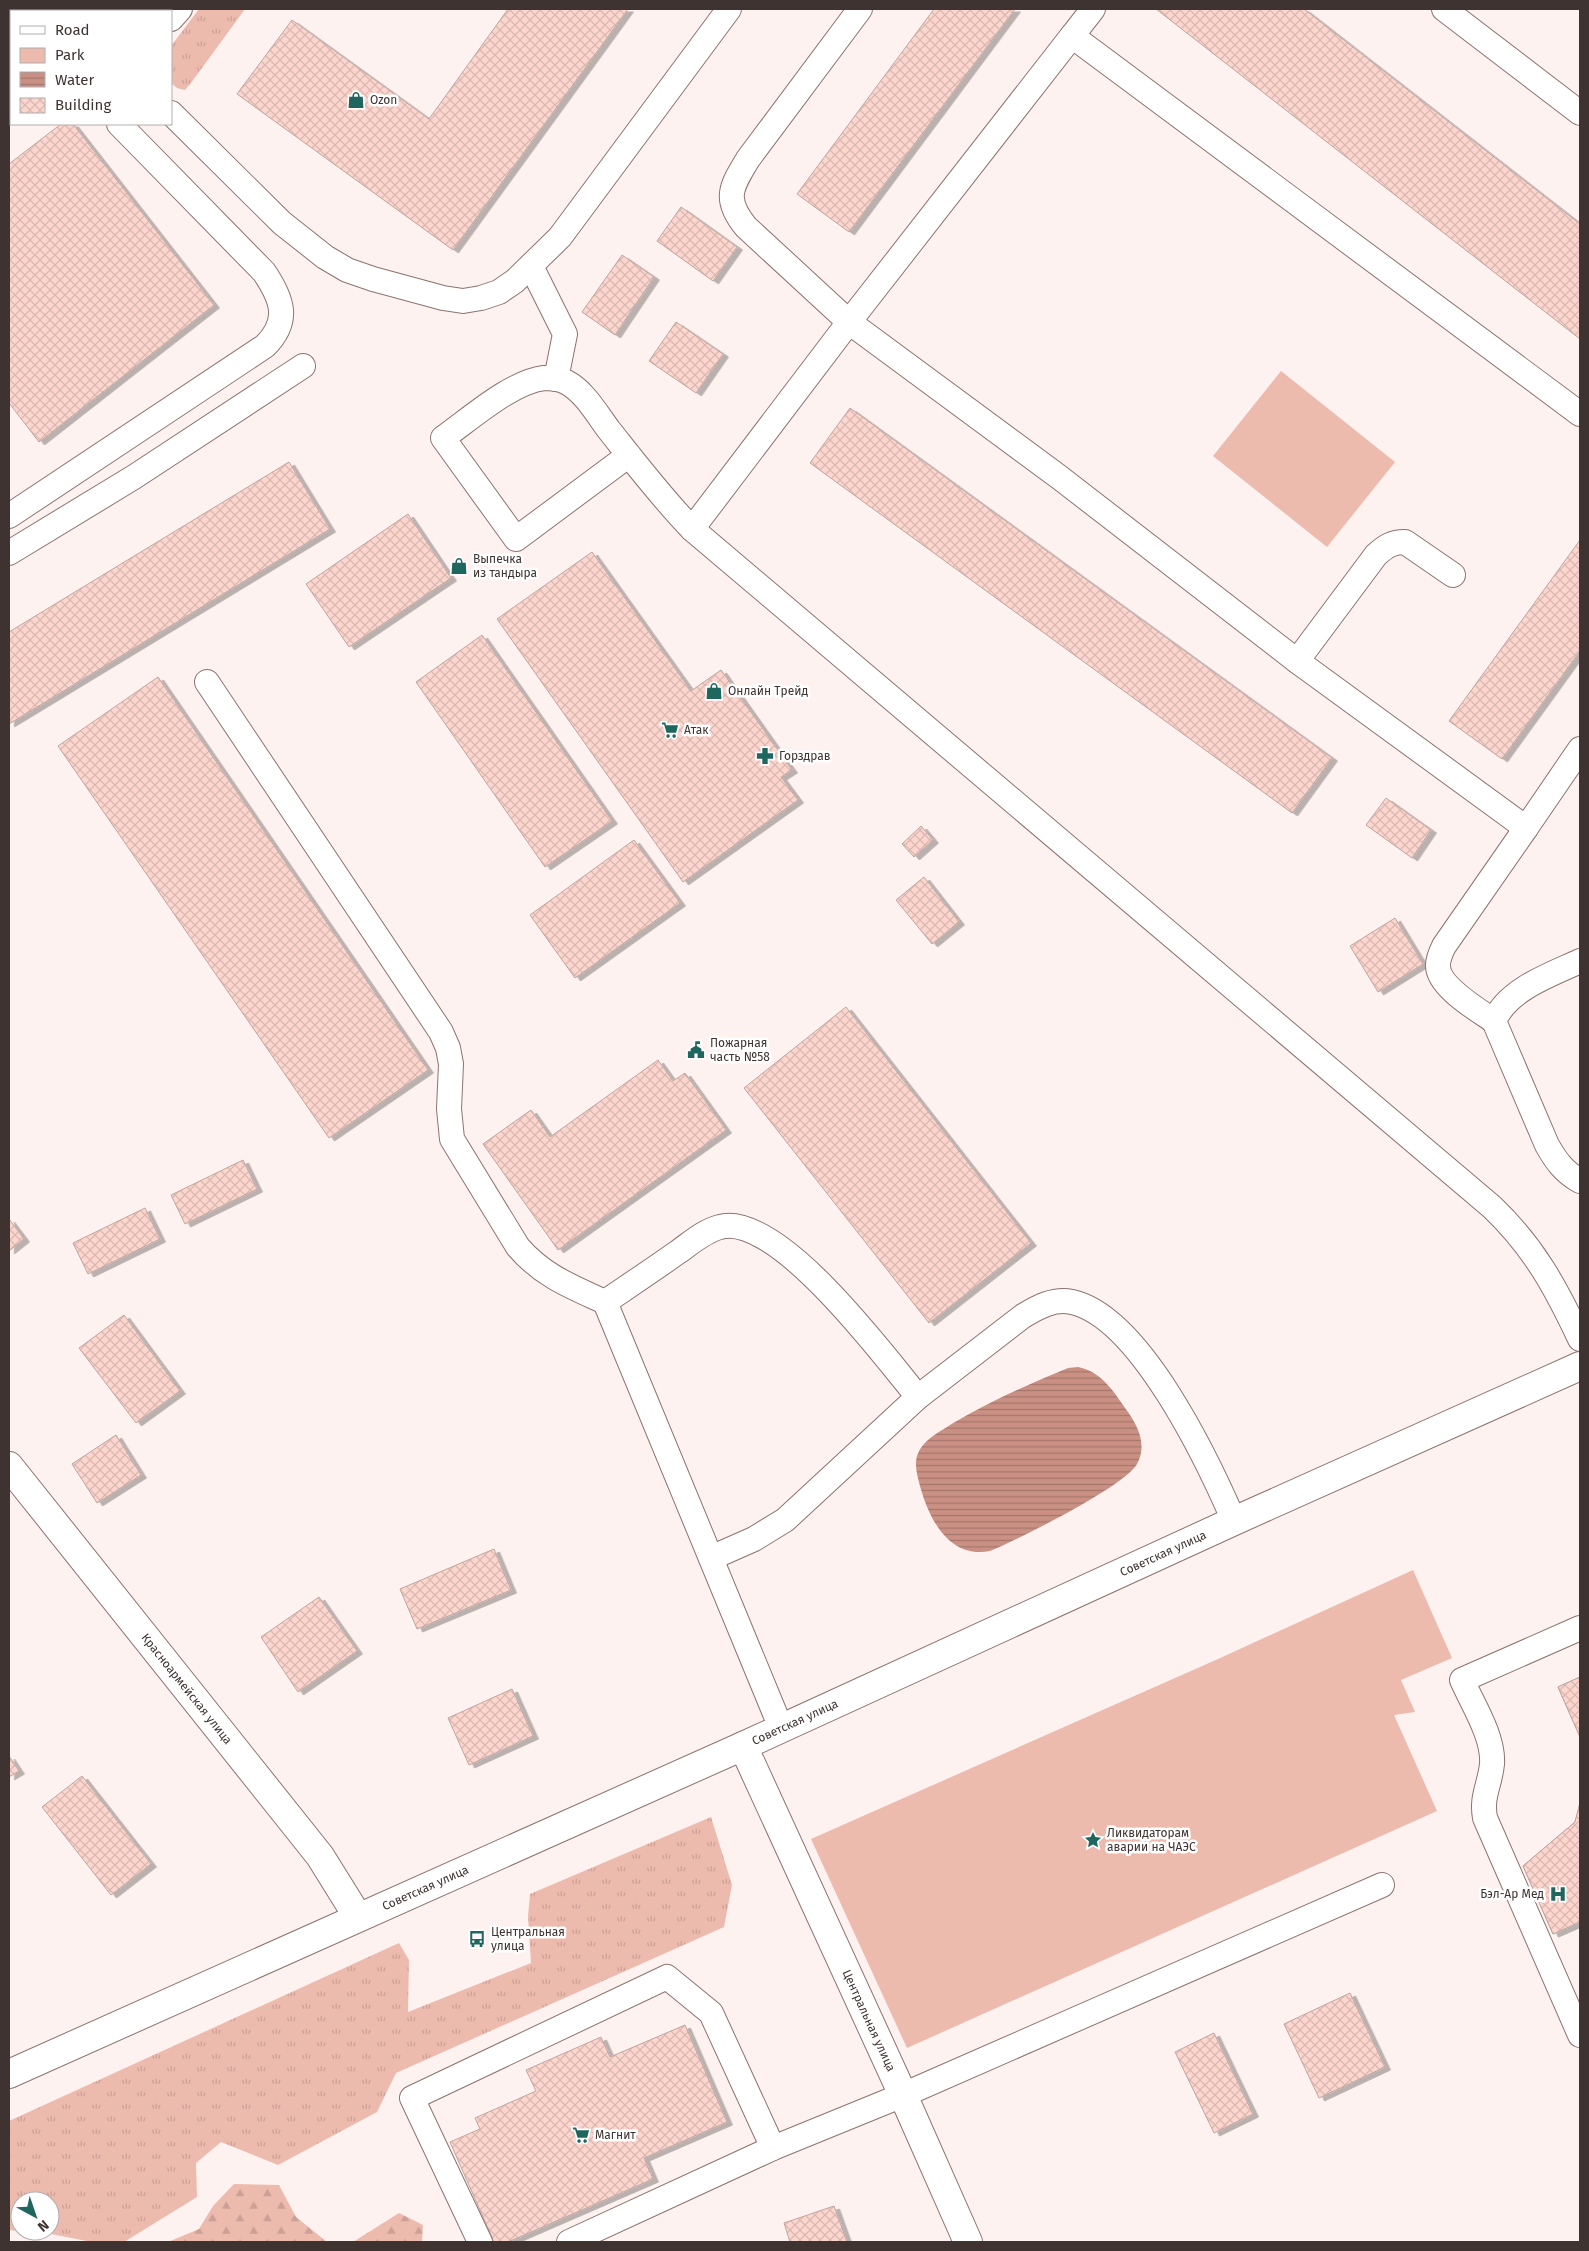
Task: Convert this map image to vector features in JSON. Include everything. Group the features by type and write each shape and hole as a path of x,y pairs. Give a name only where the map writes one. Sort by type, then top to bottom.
{"main road":[{"name":"Советская улица","path":"9,2074 743,1746 1234,1521 1580,1366"},
{"name":"Красноармейская улица","path":"9,1466 320,1856 358,1917"},
{"name":"Центральная улица","path":"743,1746 903,2094 968,2242"}],"lane":[{"path":"172,114 282,223 325,257 346,270 443,298 463,301 481,298 499,292 531,266 560,237 729,9"},
{"path":"860,9 748,159 735,182 731,194 737,216 746,227 849,322 1059,477 1297,661 1526,828"},
{"path":"692,529 849,322 1093,9"},
{"path":"1444,9 1580,113"},
{"path":"1072,36 1580,414"},
{"path":"9,516 264,346 276,334 281,323 279,298 264,272 120,125"},
{"path":"531,266 565,334 556,379"},
{"path":"9,554 134,477 303,366"},
{"path":"629,455 516,539 443,438 519,386 544,378 566,382 576,390 629,455 663,497 692,529 1492,1207 1512,1226 1544,1268 1580,1340"},
{"path":"1297,661 1376,555 1386,546 1396,542 1405,542 1453,575"},
{"path":"207,682 441,1032 448,1048 451,1064 448,1109 452,1139 518,1247 530,1261 558,1282 606,1302 781,1728"},
{"path":"1580,749 1444,946 1438,966 1440,975 1452,991 1494,1021 1547,1145 1556,1161 1567,1174 1580,1181"},
{"path":"1494,1021 1498,1011 1518,993 1580,961"},
{"path":"606,1302 709,1231 721,1226 745,1227 767,1239 830,1292 918,1398"},
{"path":"711,1558 754,1539 785,1520 918,1398 1023,1316 1039,1306 1056,1301 1071,1302 1086,1307 1116,1328 1159,1381 1190,1428 1234,1521"},
{"path":"1580,1628 1462,1680 1491,1751 1492,1764 1482,1804 1485,1818 1580,2035"},
{"path":"569,2242 773,2148 903,2094 1382,1885"},
{"path":"480,2242 412,2098 667,1977 711,2012 773,2148"}],"green space":[{"path":"9,9 42,9 10,10 9,51"},
{"path":"199,9 245,9 185,90 177,88 172,84 172,45"},
{"path":"1281,371 1395,462 1327,547 1213,456"},
{"path":"1413,1570 1452,1658 1401,1680 1415,1712 1394,1715 1437,1811 907,2048 811,1839 1218,1659"},
{"path":"711,1817 732,1885 724,1927 396,2073 377,2112 278,2165 221,2142 196,2163 197,2197 124,2242 92,2242 60,2236 60,2191 10,2191 9,2230 9,2121 399,1943 409,1960 408,2012 531,1963 528,1916 530,1894"},
{"path":"234,2184 279,2185 296,2217 327,2242 168,2242 199,2229 213,2206"},
{"path":"399,2213 423,2225 422,2242 353,2242"}],"water":[{"path":"1078,1367 1086,1369 1105,1382 1137,1427 1140,1435 1141,1449 1137,1464 1128,1474 1092,1499 1045,1525 990,1551 976,1552 963,1549 952,1543 935,1523 924,1499 916,1470 916,1459 920,1449 938,1432 982,1407 1053,1374 1068,1368"}],"building":[{"path":"508,9 628,9 453,250 237,94 292,20 429,119"},
{"path":"934,9 1015,9 849,232 797,194"},
{"path":"1156,9 1304,9 1580,224 1580,339"},
{"path":"60,125 74,125 214,305 39,442 9,403 9,164"},
{"path":"681,207 737,247 713,281 657,241"},
{"path":"622,255 654,277 615,335 582,312"},
{"path":"676,322 723,354 696,393 649,361"},
{"path":"850,408 1332,758 1292,813 810,463"},
{"path":"289,462 330,529 9,724 9,632"},
{"path":"408,514 451,578 349,647 306,584"},
{"path":"1580,540 1580,651 1502,759 1449,721"},
{"name":"Атак","path":"592,552 691,691 721,670 792,770 781,777 798,800 683,882 497,619"},
{"path":"482,635 612,821 545,867 416,682"},
{"path":"158,677 428,1070 329,1138 58,746"},
{"path":"1386,798 1431,830 1412,858 1366,825"},
{"path":"921,826 933,840 914,857 902,844"},
{"path":"634,840 680,903 575,978 530,915"},
{"path":"924,877 959,922 932,944 896,900"},
{"path":"1395,918 1423,964 1378,992 1350,946"},
{"path":"846,1007 1031,1243 929,1323 744,1088"},
{"path":"658,1060 673,1081 685,1073 726,1130 558,1250 483,1144 531,1110 550,1137"},
{"path":"243,1160 257,1189 185,1224 171,1195"},
{"path":"145,1208 160,1239 88,1274 73,1243"},
{"path":"9,1219 24,1239 9,1251"},
{"path":"124,1315 180,1391 136,1423 79,1348"},
{"path":"116,1435 141,1475 97,1503 72,1464"},
{"path":"494,1549 511,1590 417,1629 400,1589"},
{"path":"319,1597 357,1651 298,1692 261,1637"},
{"path":"1580,1677 1580,1737 1558,1687"},
{"path":"1580,1677 1580,1737 1558,1687"},
{"path":"512,1689 533,1736 469,1765 448,1718"},
{"path":"9,1756 19,1771 9,1777"},
{"path":"82,1776 151,1864 111,1895 42,1807"},
{"name":"Бэл-Ар Мед","path":"1580,1803 1580,1922 1553,1934 1523,1866 1575,1822"},
{"name":"Бэл-Ар Мед","path":"1580,1803 1580,1922 1553,1934 1523,1866 1575,1822"},
{"path":"1350,1993 1385,2067 1319,2098 1284,2024"},
{"name":"Магнит","path":"685,2025 727,2122 644,2158 653,2179 508,2242 494,2242 450,2142 480,2129 475,2118 536,2091 526,2070 601,2037 610,2057"},
{"path":"1214,2033 1253,2114 1214,2133 1175,2052"},
{"path":"834,2206 847,2242 790,2242 784,2223"}],"place":[{"name":"Ozon","path":"356,100"},
{"name":"Выпечка из тандыра","path":"459,566"},
{"name":"Онлайн Трейд","path":"714,691"},
{"name":"Атак","path":"670,730"},
{"name":"Горздрав","path":"765,756"},
{"name":"Пожарная часть №58","path":"696,1050"},
{"name":"Ликвидаторам аварии на ЧАЭС","path":"1093,1840"},
{"name":"Бэл-Ар Мед","path":"1558,1894"},
{"name":"Центральная улица","path":"477,1939"},
{"name":"Магнит","path":"581,2135"}]}
